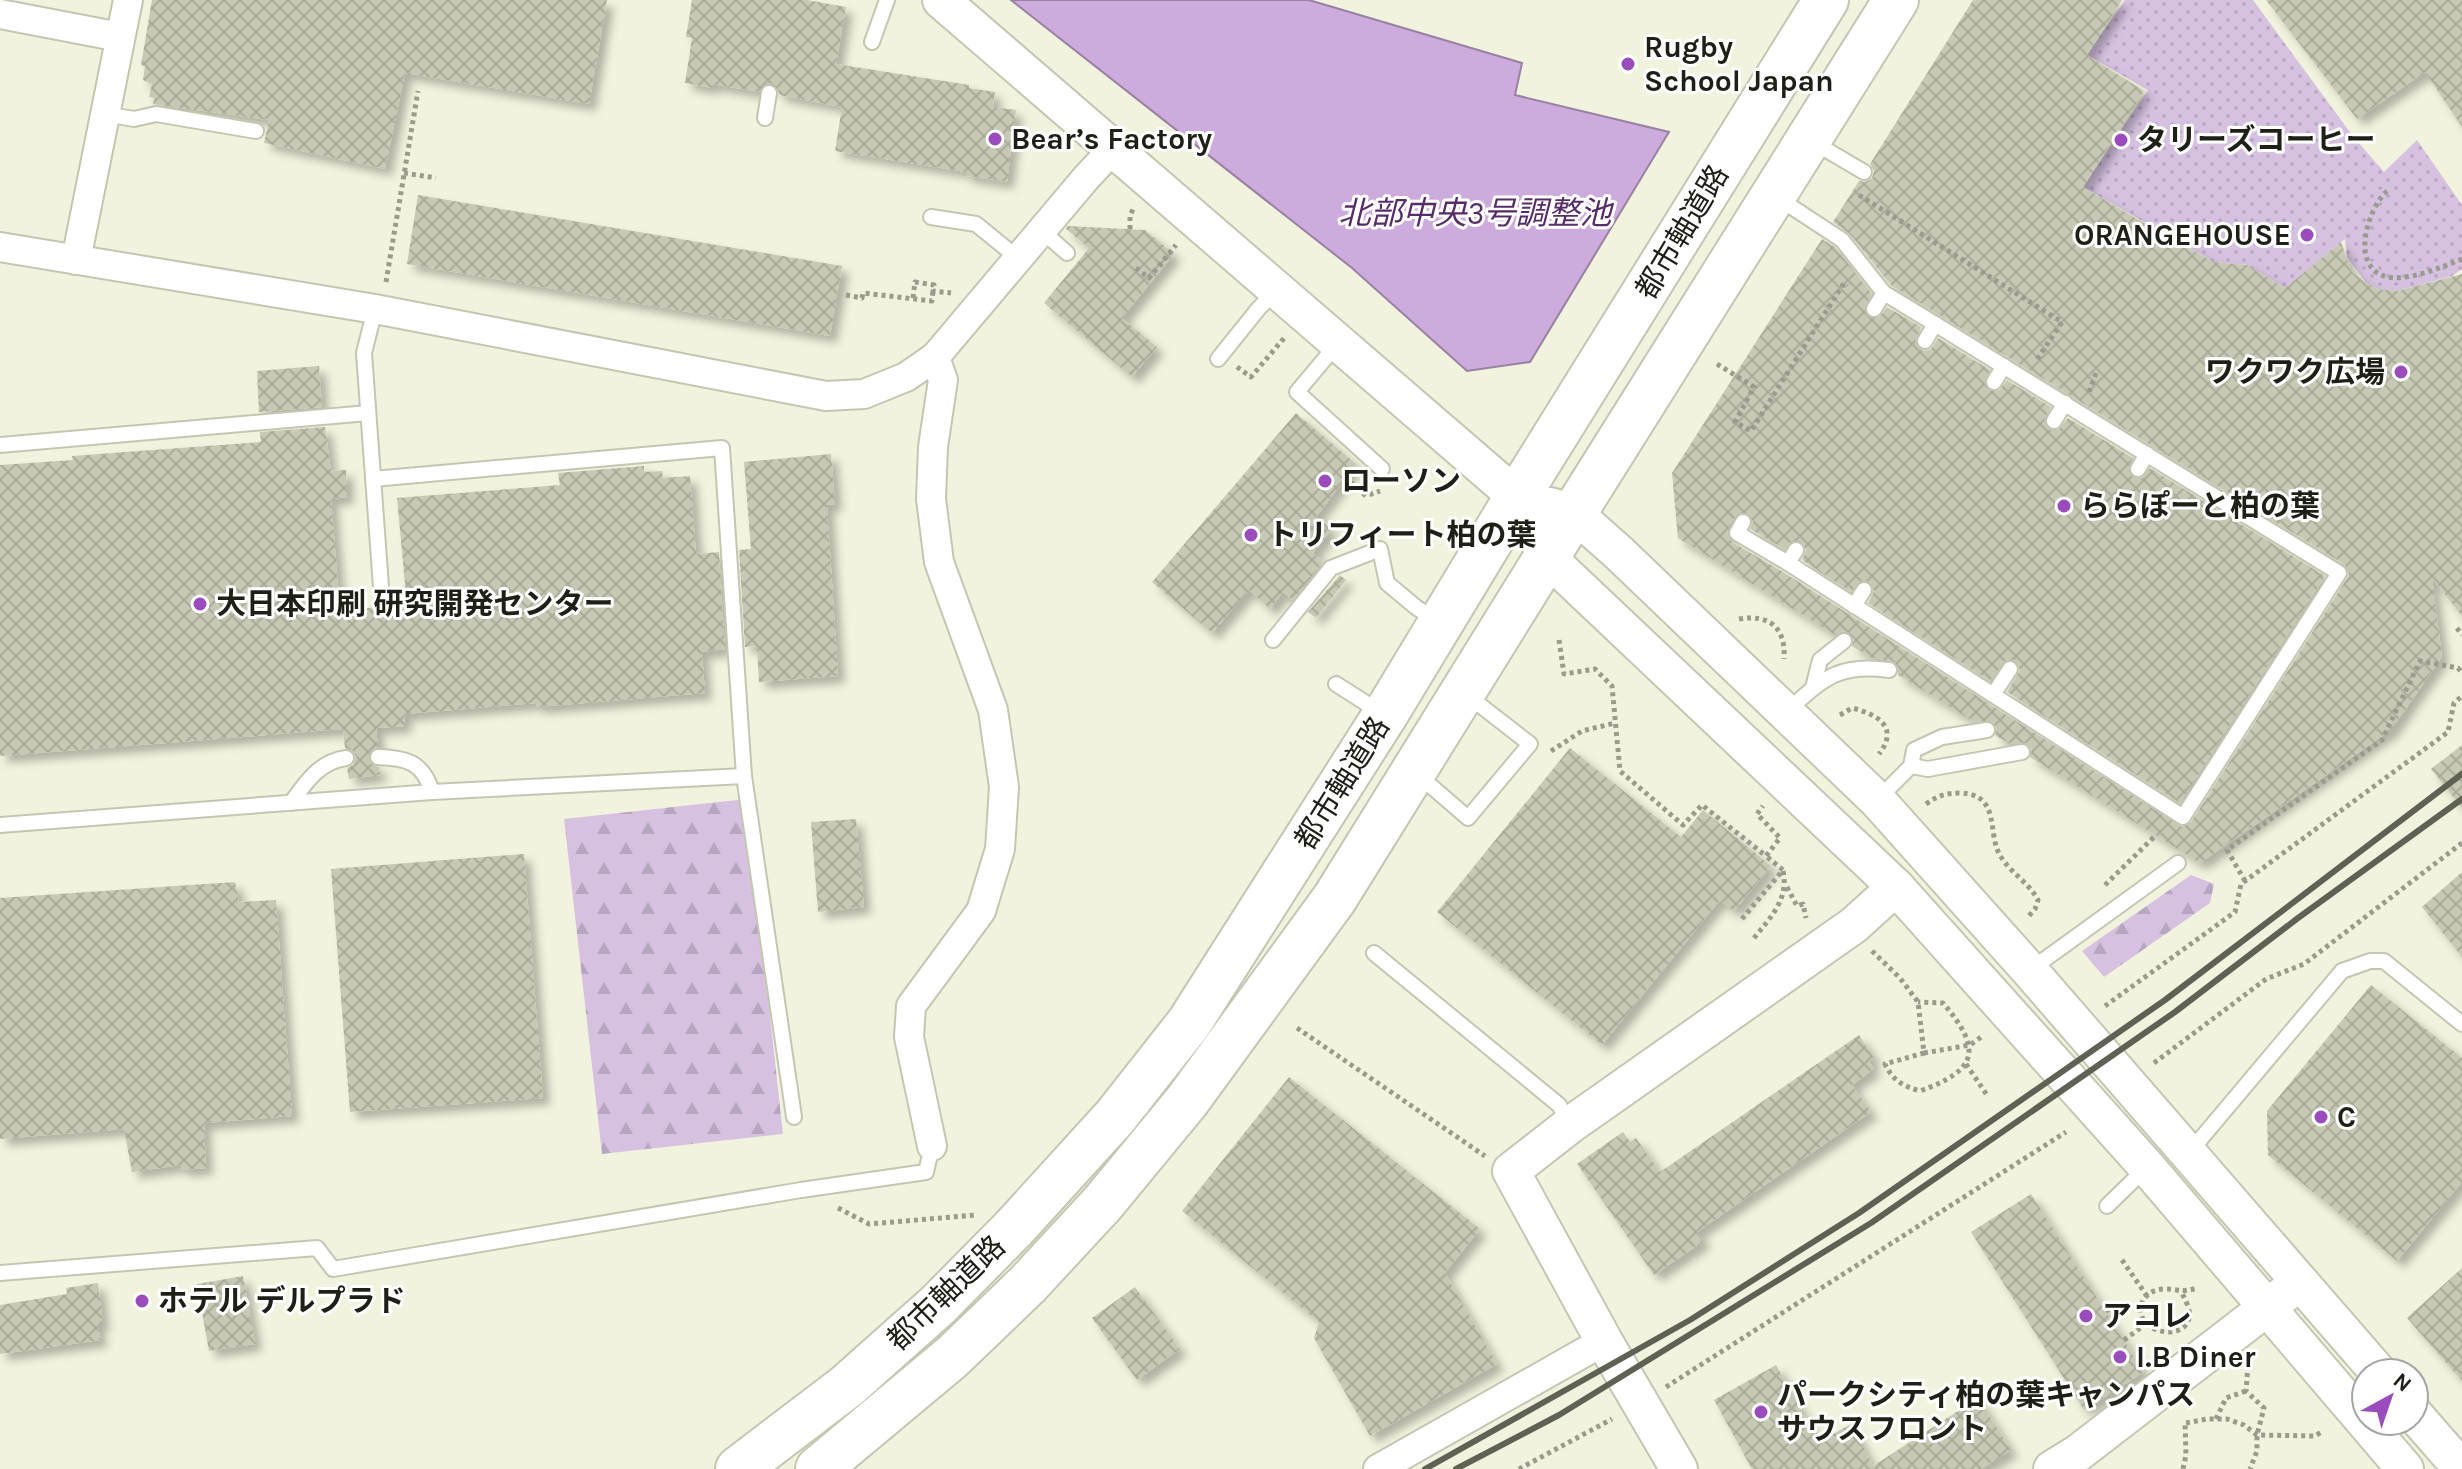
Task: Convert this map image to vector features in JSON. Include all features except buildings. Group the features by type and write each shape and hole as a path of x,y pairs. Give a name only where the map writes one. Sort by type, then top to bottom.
{"main road":[{"name":"都市軸道路","path":"738,1469 847,1386 938,1305 1014,1228 1115,1117 1189,1023 1442,624 1517,497 1826,0"},
{"name":"都市軸道路","path":"818,1469 952,1357 1027,1285 1103,1203 1187,1101 1335,898 1896,0"}],"street":[{"path":"76,260 128,0"},
{"path":"941,0 1517,497 1547,557 1896,887 2147,1167 2405,1469"},
{"path":"0,14 120,37"},
{"path":"0,247 375,309 826,396 864,394 906,377 935,357 1114,148"},
{"path":"932,1146 909,1037 911,1006 981,911 1000,849 1004,787 993,710 939,562 931,499 933,447 943,380 935,357"},
{"path":"1517,497 1574,513 1877,800 2365,1357"},
{"path":"1679,1469 1639,1404 1511,1171 1570,1125 1854,925 1896,887"},
{"path":"2052,1469 2078,1453 2300,1281"},
{"path":"1378,1469 1604,1341"},
{"path":"2430,1432 2462,1469"}],"lane":[{"path":"872,42 887,0"},
{"path":"765,118 769,93"},
{"path":"105,114 134,119 156,114 256,131"},
{"path":"1810,140 1864,172"},
{"path":"1743,522 1737,533 2183,817 2339,573 1884,293 1842,240 1774,195"},
{"path":"931,217 976,224 1019,259"},
{"path":"1042,231 1067,253"},
{"path":"1218,359 1277,290"},
{"path":"1874,309 1884,293"},
{"path":"375,309 364,353 381,587"},
{"path":"1925,341 1935,324"},
{"path":"1338,343 1297,392 1382,469"},
{"path":"1994,382 2004,366"},
{"path":"2054,421 2065,403"},
{"path":"0,445 368,413"},
{"path":"373,479 722,448 744,776 794,1117"},
{"path":"2138,469 2147,454"},
{"path":"1273,640 1331,568 1380,549 1387,583 1442,624"},
{"path":"1788,563 1796,550"},
{"path":"1854,606 1864,590"},
{"path":"1915,645 1923,632"},
{"path":"1813,688 1820,660 1844,641"},
{"path":"1786,712 1813,688 1840,671 1865,667 1889,670"},
{"path":"1993,695 2010,669"},
{"path":"1336,684 1385,715"},
{"path":"1412,774 1468,818 1530,744 1464,692"},
{"path":"1877,800 1911,766 1914,750 1942,737 1987,730"},
{"path":"1911,766 1928,769 2022,752"},
{"path":"378,757 405,758 428,778 432,792"},
{"path":"291,803 320,767 346,758"},
{"path":"0,825 432,792 744,776"},
{"path":"2030,971 2178,863"},
{"path":"1374,953 1559,1105 1570,1125"},
{"path":"2188,1154 2342,971 2370,961 2384,961 2462,1024"},
{"path":"0,1273 317,1248 333,1269 801,1190 926,1172 932,1146"},
{"path":"2107,1206 2147,1167"}],"path":[{"path":"375,309 384,291 418,91"},
{"path":"404,173 436,178"},
{"path":"2387,191 2380,196 2366,230 2365,247 2369,265 2382,276 2400,278 2462,259"},
{"path":"1856,194 2062,322 2025,378"},
{"path":"1130,216 1130,229"},
{"path":"1136,268 1149,278 1181,238"},
{"path":"846,295 862,298 863,293 932,301 934,285 915,282 913,298"},
{"path":"1717,364 1754,387 1735,422 1751,431 1844,283 1853,289"},
{"path":"933,291 950,293 961,284"},
{"path":"1234,365 1251,377 1288,334"},
{"path":"2087,397 2096,373"},
{"path":"1345,477 1366,496 1384,489"},
{"path":"1739,619 1756,616 1774,626 1783,639 1784,659"},
{"path":"2457,628 2462,635"},
{"path":"1559,640 1564,674 1595,669 1612,686 1620,771 1683,825 1702,805 1766,856 1783,870 1797,906 1803,904 1806,920"},
{"path":"2245,881 2227,850 2382,740 2420,661 2458,668 2462,673"},
{"path":"1608,681 1614,674"},
{"path":"2105,1006 2235,912 2241,884 2448,732 2454,703 2462,696"},
{"path":"1840,715 1852,708 1882,719 1887,744 1879,754"},
{"path":"1530,744 1546,757 1555,746 1582,731 1615,723"},
{"path":"1926,804 1944,793 1953,793 1974,794 1986,804 1999,855 2038,900 2027,918"},
{"path":"1765,804 1757,814 1780,838 1766,856"},
{"path":"2096,893 2156,835"},
{"path":"2154,1064 2266,979 2304,964 2462,843"},
{"path":"1742,919 1783,870"},
{"path":"1754,938 1782,899 1787,886"},
{"path":"1863,942 1900,978 1918,1002 1924,1053"},
{"path":"1918,1002 1943,1003 1962,1025 1970,1045 1966,1064 1957,1075 1920,1091 1905,1086 1891,1077 1885,1064 1970,1045 1984,1035"},
{"path":"1297,1028 1489,1159"},
{"path":"1966,1064 1987,1095"},
{"path":"1519,1469 1639,1404 2066,1132"},
{"path":"801,1190 869,1224 976,1215"},
{"path":"2122,1260 2147,1296"},
{"path":"2181,1292 2189,1310 2189,1319 2184,1326 2174,1331 2153,1331 2140,1316 2141,1301 2152,1291 2165,1289 2181,1292 2197,1288"},
{"path":"2106,1311 2116,1305 2139,1309"},
{"path":"2124,1340 2146,1324"},
{"path":"2246,1391 2248,1357"},
{"path":"2216,1419 2226,1398 2246,1391"},
{"path":"2246,1391 2264,1408 2257,1435 2257,1451 2250,1469"},
{"path":"2182,1416 2186,1423 2183,1469"},
{"path":"2186,1423 2227,1419 2244,1425 2257,1435 2315,1436 2323,1431"}],"green space":[{"path":"2125,0 2253,0 2352,135 2384,172 2417,140 2462,205 2462,269 2452,276 2397,291 2378,289 2366,283 2347,257 2345,239 2285,288 2247,265 2214,262 2083,187 2148,90 2087,55"},
{"path":"746,799 783,1134 602,1154 564,819"},
{"path":"2191,875 2214,884 2210,903 2104,977 2082,951"}],"water":[{"name":"北部中央3号調整池","path":"1011,0 1309,0 1522,63 1515,95 1669,132 1530,362 1467,371 1352,268"}],"railway":[{"path":"1425,1469 1690,1320 1859,1213 2165,1000 2462,774"},
{"path":"1456,1469 1559,1415 1871,1223 2175,1012 2462,799"}],"place":[{"name":"Rugby School Japan","path":"1628,64"},
{"name":"Bear’s Factory","path":"995,139"},
{"name":"タリーズコーヒー","path":"2121,140"},
{"name":"ORANGEHOUSE","path":"2307,235"},
{"name":"ワクワク広場","path":"2401,372"},
{"name":"ローソン","path":"1325,481"},
{"name":"ららぽーと柏の葉","path":"2064,506"},
{"name":"トリフィート柏の葉","path":"1251,535"},
{"name":"大日本印刷 研究開発センター","path":"200,604"},
{"name":"C","path":"2321,1117"},
{"name":"ホテル デルプラド","path":"142,1301"},
{"name":"アコレ","path":"2086,1316"},
{"name":"I.B Diner","path":"2120,1357"},
{"name":"パークシティ柏の葉キャンパス サウスフロント","path":"1761,1412"}]}
